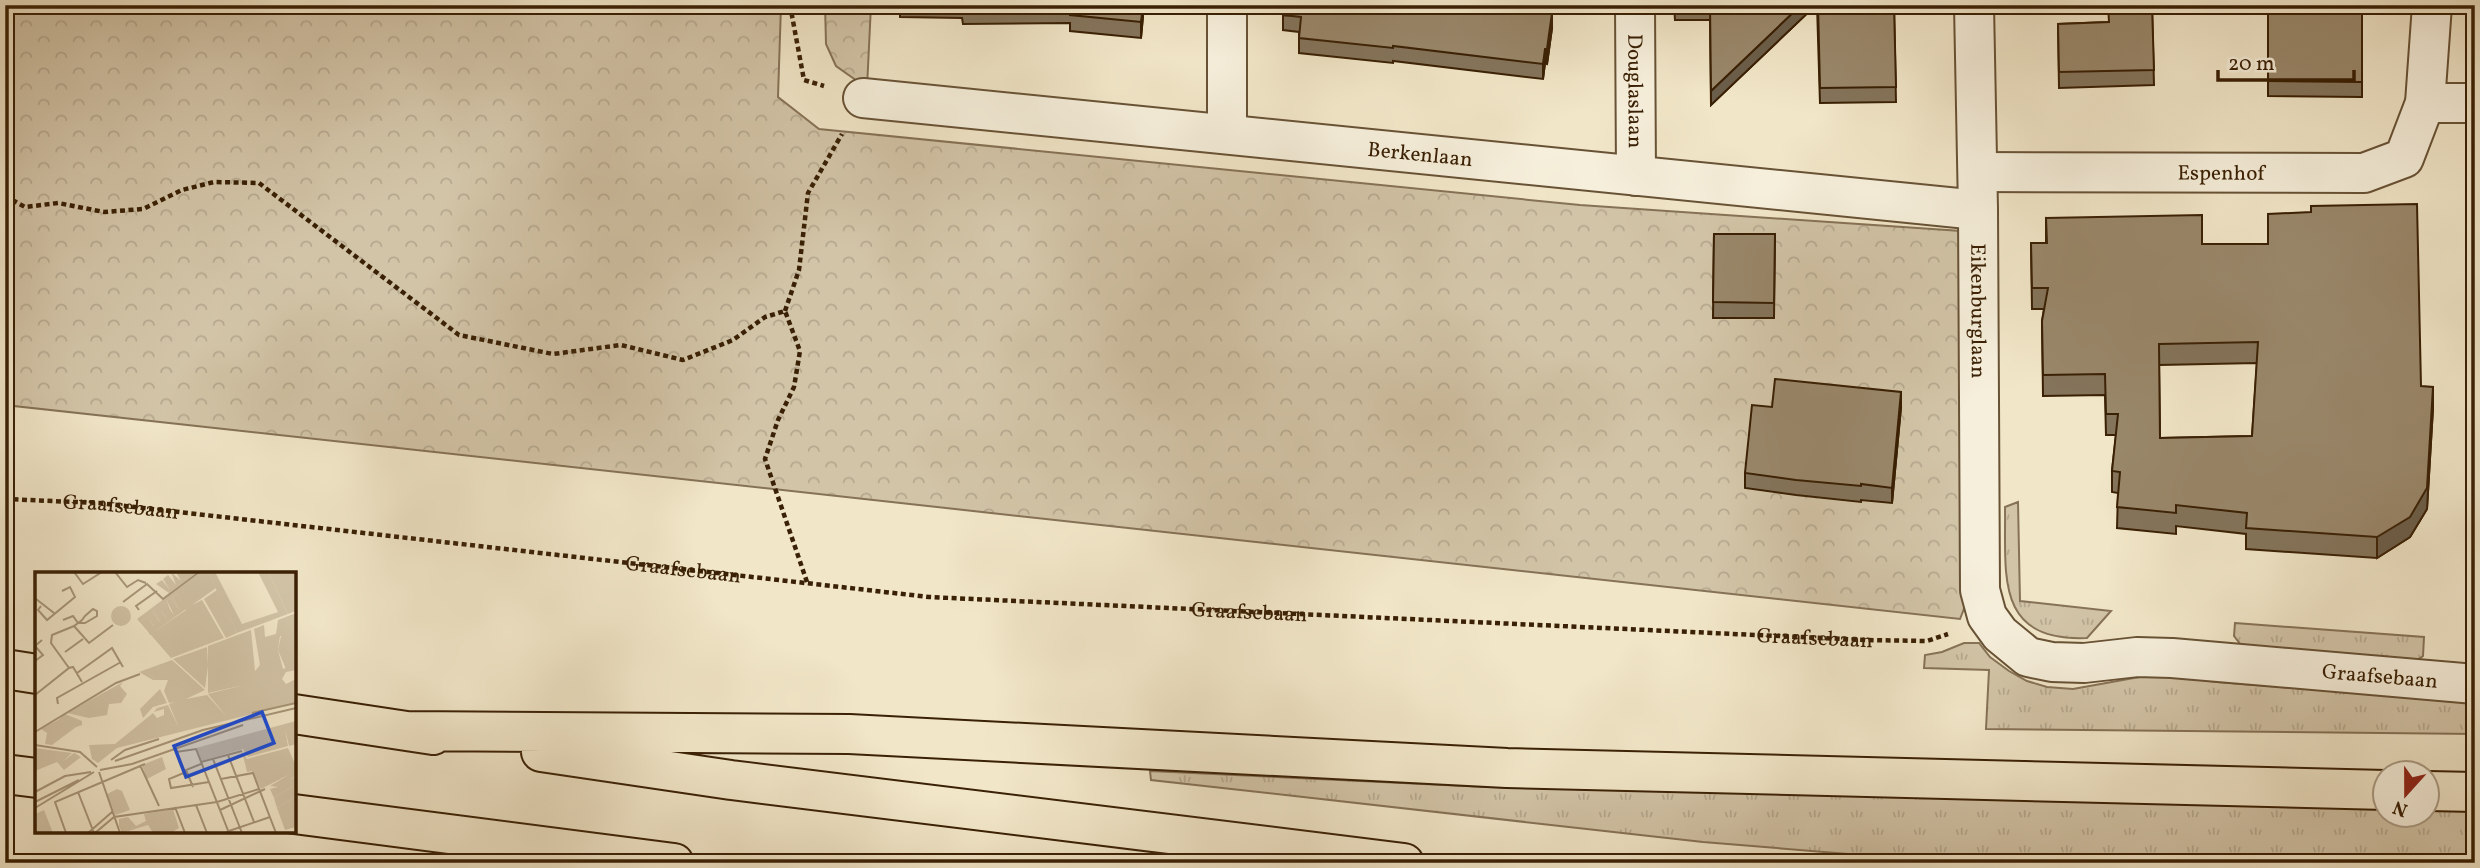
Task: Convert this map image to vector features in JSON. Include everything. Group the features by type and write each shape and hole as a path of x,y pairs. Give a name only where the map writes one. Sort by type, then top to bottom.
{"highway":[{"path":"5,669 35,674"},
{"path":"296,714 731,780 1404,863"},
{"path":"407,732 849,734 1507,768 2372,790"},
{"path":"5,774 35,778"},
{"path":"2442,791 2475,792"},
{"path":"296,814 674,863"}],"street":[{"path":"1227,5 1227,135"},
{"name":"Douglaslaan","path":"1635,5 1636,176"},
{"name":"Eikenburglaan","path":"1974,5 1978,172 1980,590 1987,616"},
{"name":"Espenhof","path":"1978,172 2364,173 2404,158 2425,103 2432,5"},
{"name":"Berkenlaan","path":"863,98 1978,210"},
{"path":"2425,103 2475,103"},
{"name":"Graafsebaan","path":"1987,616 2013,646 2028,656 2052,662 2084,663 2137,657 2172,658 2475,684"}],"path":[{"path":"790,5 804,80 863,98 808,193 799,270 785,311 800,351 794,387 778,421 765,459 807,582"},
{"path":"5,195 25,207 58,203 104,212 143,209 182,190 214,182 260,183 459,335 553,354 621,345 683,360 733,340 765,317 785,311"},
{"name":"Graafsebaan","path":"5,499 99,503 929,597 1927,642 1963,629 1987,616"}],"green space":[{"path":"5,5 781,5 778,97 819,129 1580,205 1961,231 1967,601 1960,619 5,405"},
{"path":"825,5 871,5 867,88 836,66 826,44"},
{"path":"2018,502 2020,601 2111,611 2087,638 2057,636 2035,629 2020,616 2011,599 2005,556 2005,507"},
{"path":"2235,623 2424,637 2423,656 2416,661 2241,645 2234,636"},
{"path":"1964,643 1979,643 1990,657 2009,671 2027,681 2047,687 2073,689 2156,674 2217,682 2475,702 2475,734 1986,729 1989,670 1924,668 1925,655 1942,652"},
{"path":"1150,771 1487,787 2372,807 2372,830 2442,830 2442,808 2475,809 2475,863 1958,863 1703,842 1151,780"}],"building":[{"path":"962,5 1143,5 1141,22 1070,15 1071,8 963,8"},
{"path":"1284,5 1493,5 1552,13 1543,64 1299,38 1301,17 1283,15"},
{"path":"1710,5 1801,5 1711,91"},
{"path":"1818,5 1894,5 1896,87 1820,88"},
{"path":"2108,5 2152,5 2154,70 2059,72 2058,24 2109,22"},
{"path":"2272,5 2362,5 2362,82 2268,81 2268,13 2272,13"},
{"path":"2417,204 2421,386 2433,387 2427,488 2410,517 2377,537 2246,528 2247,513 2176,505 2176,513 2117,507 2120,472 2112,471 2118,414 2106,414 2105,374 2043,375 2042,321 2048,288 2032,288 2031,243 2047,243 2046,218 2202,215 2202,244 2268,244 2268,214 2311,212 2311,206","holes":["2258,342 2252,436 2160,438 2159,344"]},
{"path":"1714,234 1775,234 1774,303 1713,302"},
{"path":"1775,379 1901,392 1892,488 1745,473 1752,405 1772,407"}]}
